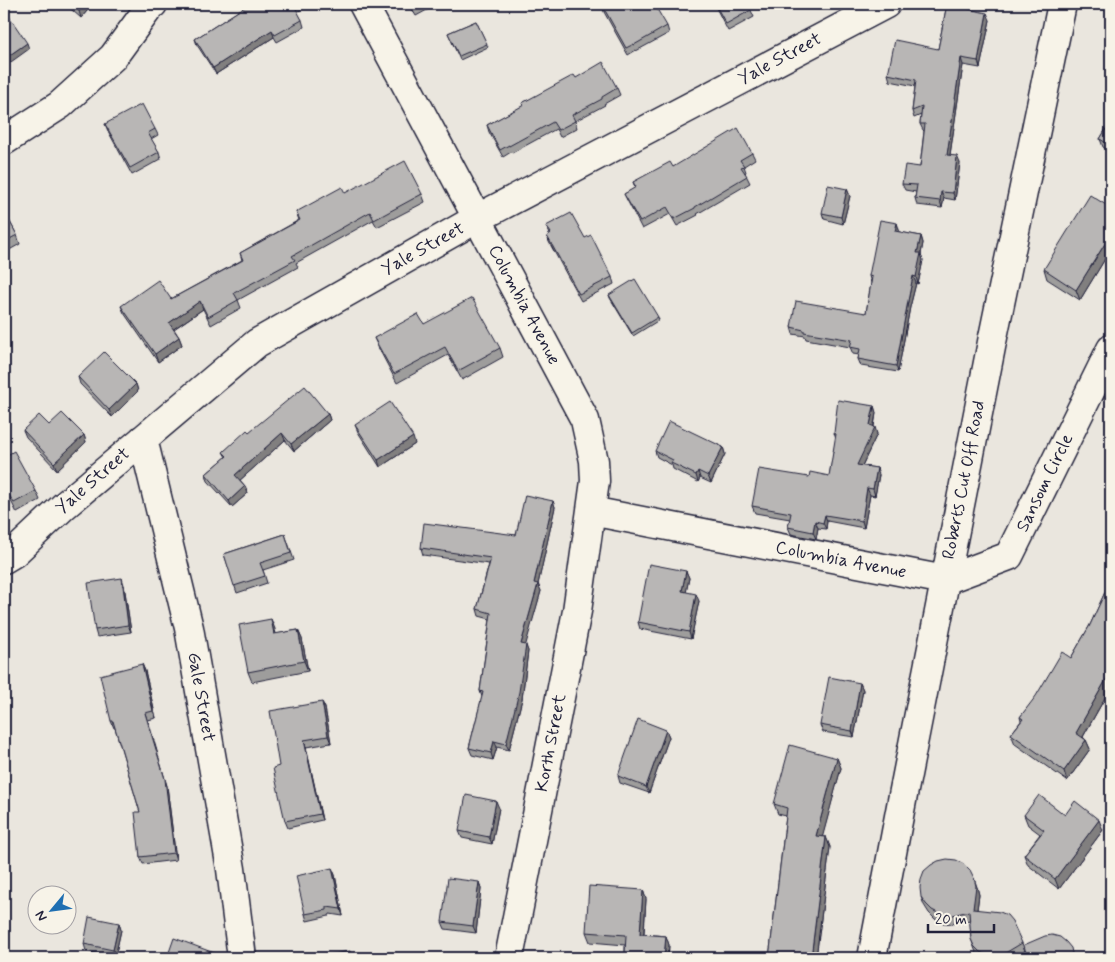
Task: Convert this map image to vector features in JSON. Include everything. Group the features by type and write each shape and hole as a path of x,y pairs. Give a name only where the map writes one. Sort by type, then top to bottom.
{"street":[{"path":"4,141 60,105 113,57 153,4"},
{"name":"Columbia Avenue","path":"363,4 585,420 594,461 590,519 945,580"},
{"name":"Yale Street","path":"4,560 64,506 257,343 478,218 886,4"},
{"name":"Roberts Cut Off Road","path":"872,958 992,342 1062,4"},
{"name":"Sansom Circle","path":"945,580 1009,556 1111,349"},
{"name":"Gale Street","path":"143,439 189,628 232,869 242,958"},
{"name":"Korth Street","path":"509,958 577,611 590,519"}],"building":[{"path":"70,4 85,4 79,11"},
{"path":"249,4 297,4 294,5 302,20 275,35 272,30 213,68 195,39"},
{"path":"411,4 424,4 414,9"},
{"path":"654,4 667,26 626,48 602,5"},
{"path":"715,4 748,4 751,10 726,24"},
{"path":"947,4 969,4 968,9 987,13 978,61 961,58 947,155 957,156 953,193 941,192 940,201 915,198 917,185 902,184 905,165 920,167 925,124 920,124 922,107 912,111 916,80 888,74 895,40 938,49"},
{"path":"4,9 27,43 4,59"},
{"path":"476,21 487,44 459,56 448,33"},
{"path":"603,62 617,88 602,97 602,99 572,115 575,121 558,130 553,122 500,150 487,125 524,105 522,103 574,75 576,78"},
{"path":"142,104 155,129 148,133 159,152 130,168 105,124"},
{"path":"1111,121 1111,146 1100,139"},
{"path":"738,128 752,153 740,160 744,166 741,167 747,176 674,219 667,207 640,222 624,194 636,187 633,182 670,162 673,167"},
{"path":"405,161 422,194 374,220 370,212 292,256 295,260 234,293 238,300 208,317 200,301 169,323 179,337 155,354 121,306 158,280 171,299 243,260 240,253 300,220 296,212 342,187 345,193"},
{"path":"828,185 847,189 841,217 822,213"},
{"path":"1090,195 1111,208 1111,234 1076,290 1044,269"},
{"path":"4,211 17,235 4,242"},
{"path":"571,213 585,238 591,235 612,277 579,294 547,236 551,233 546,226"},
{"path":"880,220 897,223 895,231 921,236 917,253 921,253 916,277 913,276 896,366 858,359 860,349 850,347 852,340 804,332 804,330 791,327 796,301 866,313 872,277 869,276"},
{"path":"635,279 658,317 632,333 609,295"},
{"path":"472,298 500,348 458,371 445,347 394,374 374,338 418,314 424,324"},
{"path":"104,352 136,384 109,410 78,377"},
{"path":"305,386 328,414 291,444 282,433 235,475 245,486 229,501 206,474 227,456 223,452 247,430 249,432"},
{"path":"838,400 874,406 870,425 875,427 857,465 877,468 873,489 867,488 862,521 825,515 823,523 815,521 813,532 788,527 791,513 752,506 759,469 809,477 810,472 829,476 836,434 834,433"},
{"path":"390,402 413,437 378,460 355,425"},
{"path":"62,413 84,435 54,463 23,430 39,415 49,425"},
{"path":"669,421 723,447 708,476 698,471 696,475 671,463 673,460 655,451"},
{"path":"14,451 36,491 14,503 6,490 4,491 4,457"},
{"path":"525,495 553,501 534,583 538,584 521,644 526,645 519,692 506,744 494,741 491,753 469,748 483,692 480,691 491,613 477,609 491,558 421,548 424,523 516,535"},
{"path":"285,534 291,553 260,563 265,576 234,586 224,554"},
{"path":"649,564 686,571 682,591 696,594 689,632 638,622"},
{"path":"122,578 128,625 95,630 88,583"},
{"path":"1111,579 1111,671 1076,733 1086,740 1064,771 1011,734 1023,719 1020,717 1036,696 1062,652 1071,658 1090,625"},
{"path":"271,619 274,634 298,630 304,661 248,672 239,625"},
{"path":"142,664 153,711 145,713 165,779 174,853 140,857 135,812 140,812 113,721 111,721 100,675"},
{"path":"829,677 860,683 852,731 820,725"},
{"path":"322,702 328,736 304,740 320,814 285,821 273,768 279,766 270,711"},
{"path":"638,719 666,730 646,787 618,776"},
{"path":"790,745 837,758 816,836 826,837 811,958 769,958 787,808 774,804"},
{"path":"466,795 496,801 489,837 459,831"},
{"path":"1039,795 1065,815 1075,801 1099,820 1055,879 1024,855 1044,830 1024,815"},
{"path":"956,860 970,870 976,886 973,909 1000,912 1007,915 1012,921 1022,943 1002,955 987,955 980,952 974,946 971,939 969,911 949,916 932,910 926,904 921,897 920,888 924,871 938,861"},
{"path":"332,868 341,909 327,907 327,910 305,914 296,876"},
{"path":"448,878 479,882 473,926 442,922"},
{"path":"589,886 643,890 640,934 666,936 664,957 625,954 626,935 586,932"},
{"path":"89,917 119,923 113,950 84,944"},
{"path":"1052,935 1060,937 1066,942 1071,948 1073,958 1027,958 1024,945"},
{"path":"174,938 217,954 216,958 167,958"},
{"path":"350,951 351,958 311,958"}]}
